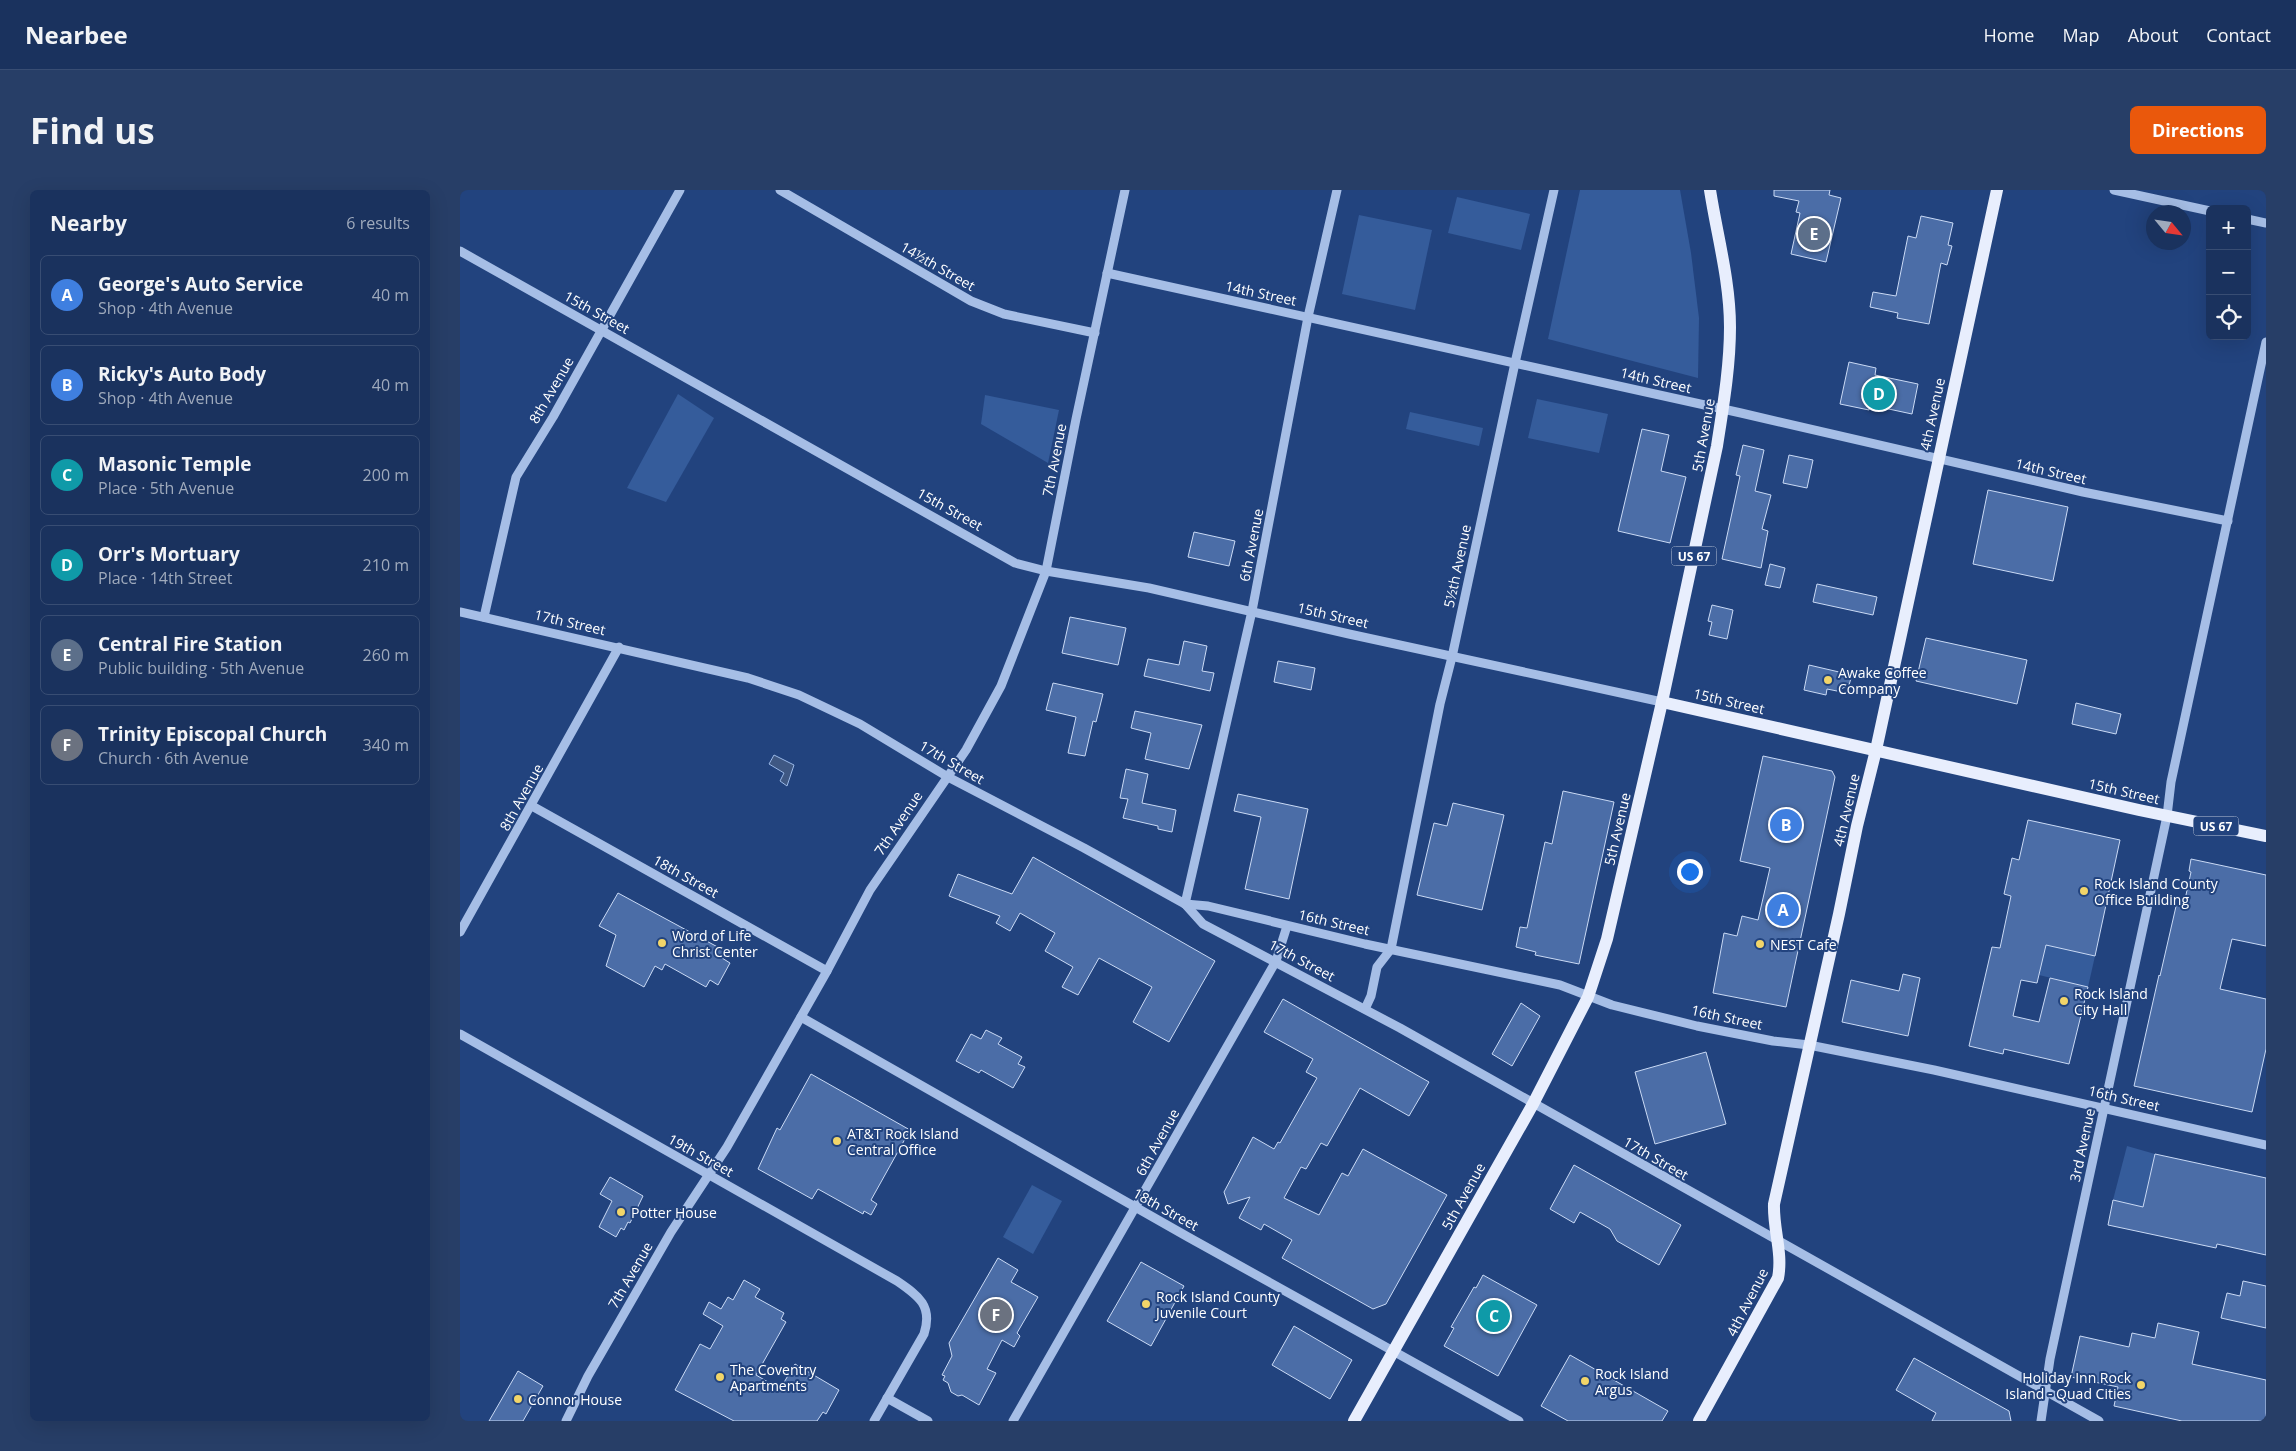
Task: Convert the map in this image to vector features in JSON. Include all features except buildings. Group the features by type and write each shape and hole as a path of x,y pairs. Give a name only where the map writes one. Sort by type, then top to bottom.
{"main road":[{"name":"5th Avenue","path":"1354,1421 1533,1104 1588,997 1607,939 1662,702 1715,456 1723,409 1730,326 1727,286 1710,190"},
{"name":"4th Avenue","path":"1700,1421 1778,1278 1780,1268 1774,1204 1857,826 1876,750 1997,190"},
{"name":"15th Street","path":"1662,702 2167,816 2266,836"}],"street":[{"name":"8th Avenue","path":"484,617 516,477 680,190"},
{"name":"14½th Street","path":"780,190 978,304 1004,314 1095,333"},
{"name":"7th Avenue","path":"566,1421 588,1376 671,1232 727,1147 827,971 870,890 918,817 966,750 1001,686 1046,571 1125,190"},
{"name":"6th Avenue","path":"1185,904 1252,611 1308,317 1337,190"},
{"name":"5½th Avenue","path":"1391,949 1440,704 1452,657 1554,190"},
{"path":"2114,190 2206,210"},
{"path":"2251,220 2266,223"},
{"name":"15th Street","path":"460,251 1015,563 1046,571 1149,588 1452,657 1662,702"},
{"name":"14th Street","path":"1107,273 1723,409 1938,460 2228,521"},
{"name":"3rd Avenue","path":"2041,1421 2047,1392 2050,1359 2167,816 2171,782 2266,342"},
{"name":"17th Street","path":"460,612 748,678 799,695 860,724 948,776 1185,904 1202,924 1365,1009 1777,1242 2099,1421"},
{"name":"8th Avenue","path":"460,932 619,648"},
{"name":"18th Street","path":"532,806 827,971"},
{"name":"16th Street","path":"1185,904 1208,906 1287,926 1560,986 1612,1005 1697,1026 1773,1041 1809,1045 2104,1107 2266,1144"},
{"name":"6th Avenue","path":"1014,1421 1276,961 1287,926"},
{"path":"1365,1009 1371,996 1377,967 1391,949"},
{"name":"18th Street","path":"801,1017 1136,1208 1519,1421"},
{"name":"19th Street","path":"460,1034 912,1291 924,1305 927,1314 924,1334 887,1398"},
{"path":"874,1421 887,1398 928,1421"}],"shaded area":[{"path":"1580,190 1680,190 1691,253 1699,318 1698,378 1548,339"},
{"path":"1457,197 1530,214 1521,250 1448,233"},
{"path":"1359,215 1432,230 1415,310 1342,294"},
{"path":"678,394 714,418 666,502 627,488"},
{"path":"985,395 1059,410 1048,463 981,424"},
{"path":"1537,399 1608,414 1599,453 1528,438"},
{"path":"1410,412 1483,428 1479,446 1406,429"},
{"path":"774,755 794,765 787,786 780,781 784,773 769,764"},
{"path":"2042,944 2095,956 2088,987 2039,975"},
{"path":"2127,1146 2155,1154 2143,1207 2113,1200"},
{"path":"1032,1185 1062,1201 1033,1254 1003,1237"}],"place":[{"name":"Central Fire Station","path":"1814,234"},
{"name":"Orr's Mortuary","path":"1879,394"},
{"name":"Awake Coffee Company","path":"1828,680"},
{"name":"Ricky's Auto Body","path":"1786,825"},
{"name":"Rock Island County Office Building","path":"2084,891"},
{"name":"George's Auto Service","path":"1783,910"},
{"name":"Word of Life Christ Center","path":"662,943"},
{"name":"NEST Cafe","path":"1760,944"},
{"name":"Rock Island City Hall","path":"2064,1001"},
{"name":"AT&T Rock Island Central Office","path":"837,1141"},
{"name":"Potter House","path":"621,1212"},
{"name":"Rock Island County Juvenile Court","path":"1146,1304"},
{"name":"Trinity Episcopal Church","path":"996,1315"},
{"name":"Masonic Temple","path":"1494,1316"},
{"name":"The Coventry Apartments","path":"720,1377"},
{"name":"Rock Island Argus","path":"1585,1381"},
{"name":"Holiday Inn Rock Island - Quad Cities","path":"2141,1385"},
{"name":"Connor House","path":"518,1399"}]}
